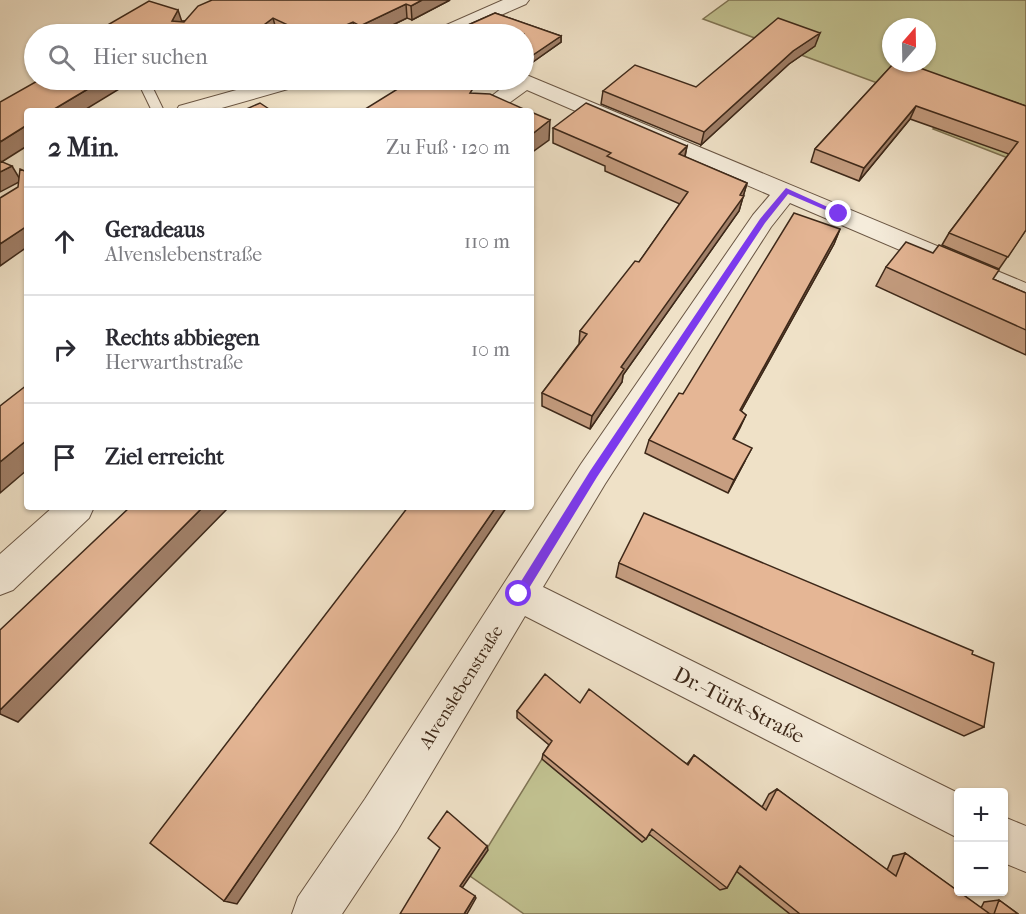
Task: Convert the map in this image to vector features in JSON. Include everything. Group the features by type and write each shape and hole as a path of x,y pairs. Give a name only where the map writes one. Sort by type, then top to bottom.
{"street":[{"path":"465,24 519,0"},
{"path":"534,85 1026,294"},
{"path":"198,108 260,90"},
{"path":"488,108 510,90"},
{"name":"Alvenslebenstraße","path":"315,914 381,815 606,455 756,230 786,191"},
{"path":"0,578 73,510"},
{"name":"Dr.-Türk-Straße","path":"519,594 954,814"},
{"path":"1008,841 1026,850"}],"lane":[{"path":"148,90 157,108"}],"green space":[{"path":"729,0 1026,0 1026,165 933,129 951,110 703,19"},
{"path":"542,759 642,842 649,832 732,868 790,914 524,914 470,876"}],"building":[{"path":"212,0 422,0 411,6 406,4 364,24 353,22 348,24 286,24 273,18 265,24 109,24 149,1 178,10 172,21 184,22 198,6"},
{"path":"495,13 527,24 470,24"},
{"path":"778,18 820,33 793,51 704,132 603,91 635,65 696,87"},
{"path":"534,27 561,36 534,54"},
{"path":"886,72 931,72 1026,106 1026,230 1008,257 949,233 1018,142 916,106 864,168 815,149"},
{"path":"24,88 86,90 56,108 24,108 24,127 0,142 0,102"},
{"path":"396,90 472,90 470,93 490,94 521,108 367,108"},
{"path":"260,103 268,108 249,108"},
{"path":"586,103 687,146 679,154 747,183 740,195 744,196 621,367 624,369 592,416 542,393 587,334 580,331 635,261 639,262 688,192 607,156 611,153 553,128"},
{"path":"534,113 550,120 534,133"},
{"path":"0,161 12,166 0,172"},
{"path":"20,169 24,171 24,228 0,244 0,198 18,187"},
{"path":"794,213 840,229 740,410 746,415 733,439 752,448 734,480 649,440 679,393 683,394"},
{"path":"906,242 933,253 939,245 999,270 993,279 1026,293 1026,330 886,267"},
{"path":"24,387 24,442 0,462 0,406"},
{"path":"127,510 200,510 0,710 0,630"},
{"path":"406,510 494,510 224,901 150,843"},
{"path":"644,513 973,651 972,654 994,663 984,727 619,563"},
{"path":"545,674 580,703 589,689 688,765 694,755 766,810 777,789 896,876 905,853 954,888 954,896 965,896 990,914 800,914 740,866 727,888 652,829 646,839 543,754 552,741 517,711"},
{"path":"447,811 487,846 460,886 475,896 464,914 400,914 440,848 428,838"},
{"path":"999,900 1018,914 994,914"}],"route":[{"path":"519,594 593,474 762,221 786,191 839,214"}]}
